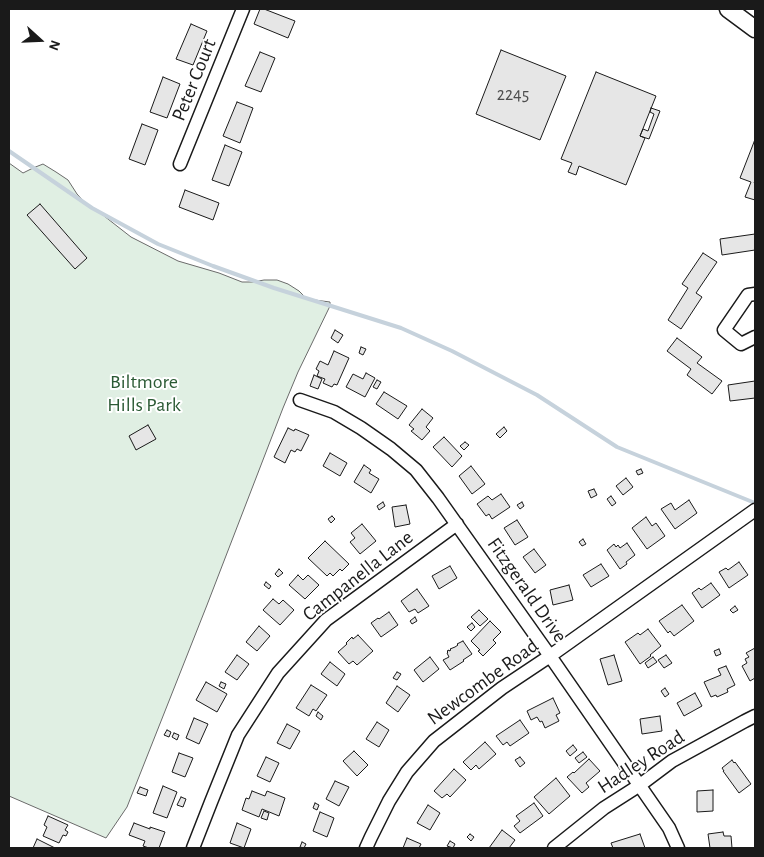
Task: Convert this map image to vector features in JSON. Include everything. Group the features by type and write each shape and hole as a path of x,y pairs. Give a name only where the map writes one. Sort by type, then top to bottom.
{"main road":[{"path":"728,9 755,28"}],"street":[{"name":"Peter Court","path":"180,164 243,9"},
{"path":"755,294 748,295 724,330 741,344 755,337"},
{"name":"Fitzgerald Drive","path":"300,400 334,412 361,428 391,449 416,470 457,524 670,828 678,848"},
{"name":"Newcombe Road","path":"366,848 389,801 407,772 434,741 502,688 755,510"},
{"name":"Campanella Lane","path":"194,848 210,802 238,735 278,673 326,620 457,524"},
{"name":"Hadley Road","path":"554,848 604,808 640,785 672,761 755,716"}],"green space":[{"name":"Biltmore Hills Park","path":"9,163 23,173 43,164 68,180 86,204 131,237 178,261 242,282 277,280 288,284 307,299 330,302 330,306 283,408 127,807 106,838 9,796"}],"building":[{"path":"260,9 295,21 288,38 254,24"},
{"path":"191,24 207,31 193,65 176,59"},
{"path":"501,50 566,76 540,140 476,114"},
{"path":"260,52 275,58 261,92 245,86"},
{"path":"596,72 656,96 640,136 645,138 626,185 579,166 576,175 568,172 572,163 561,159"},
{"path":"163,77 180,84 167,118 150,112"},
{"path":"237,102 253,108 240,143 223,136"},
{"path":"651,108 660,111 649,139 640,136 643,129 648,131 654,114 650,112"},
{"path":"142,124 158,130 145,165 129,159"},
{"path":"754,142 755,200 745,197 751,182 740,178"},
{"path":"225,145 242,152 229,186 212,180"},
{"path":"185,190 219,203 213,220 179,207"},
{"path":"40,204 87,258 75,269 27,215"},
{"path":"755,234 755,250 722,255 720,239"},
{"path":"703,253 717,262 696,293 702,297 681,329 668,320 688,288 682,284"},
{"path":"335,330 343,335 338,343 331,338"},
{"path":"677,338 702,357 697,363 722,381 712,394 687,375 691,369 667,351"},
{"path":"361,347 366,349 363,355 359,353"},
{"path":"334,351 349,358 337,385 334,384 332,387 323,383 325,379 317,376 319,371 316,369 320,361 328,365"},
{"path":"366,373 375,378 365,397 346,387 353,374 363,379"},
{"path":"314,375 322,379 318,389 310,386"},
{"path":"377,380 381,382 377,389 373,387"},
{"path":"755,381 755,398 730,401 728,385"},
{"path":"384,392 407,406 398,419 376,404"},
{"path":"422,409 433,418 426,427 430,431 422,440 411,431 414,429 409,425"},
{"path":"148,425 156,439 136,450 129,436"},
{"path":"504,427 507,431 500,438 496,434"},
{"path":"288,428 309,435 301,451 297,449 295,452 291,450 285,463 274,457"},
{"path":"444,437 462,456 452,467 433,447"},
{"path":"465,442 469,445 464,450 460,446"},
{"path":"330,453 347,463 340,476 323,466"},
{"path":"364,465 371,470 369,473 379,479 371,493 354,482"},
{"path":"471,466 485,484 472,494 459,476"},
{"path":"641,469 643,473 638,475 636,471"},
{"path":"626,478 633,487 623,495 616,486"},
{"path":"594,489 597,495 591,498 588,491"},
{"path":"501,494 510,507 492,519 489,514 486,516 477,504 488,496 492,500"},
{"path":"611,496 616,503 612,506 607,499"},
{"path":"689,500 697,513 675,529 661,509 671,503 675,510"},
{"path":"383,502 385,506 379,510 377,506"},
{"path":"522,502 524,506 520,509 517,505"},
{"path":"406,505 410,524 395,527 392,507"},
{"path":"332,516 335,519 331,523 328,519"},
{"path":"646,517 652,526 656,523 665,536 647,549 632,528"},
{"path":"517,520 528,537 515,545 504,528"},
{"path":"362,524 376,541 360,554 350,542 355,538 351,533"},
{"path":"583,539 586,544 582,546 579,542"},
{"path":"325,541 349,564 333,576 330,573 327,576 308,558"},
{"path":"627,543 635,555 620,569 607,550 614,544 620,548"},
{"path":"534,549 546,565 535,573 523,557"},
{"path":"739,562 748,575 729,588 719,572 726,568 728,570"},
{"path":"601,564 609,576 591,587 583,575"},
{"path":"450,566 457,578 439,589 432,576"},
{"path":"279,569 283,573 278,577 275,574"},
{"path":"298,575 303,580 308,575 319,585 305,599 289,585"},
{"path":"266,582 271,586 269,589 264,585"},
{"path":"711,583 720,595 702,608 692,593 699,588 701,590"},
{"path":"569,585 573,600 553,605 550,590"},
{"path":"417,589 429,606 418,613 415,609 409,612 401,601"},
{"path":"273,599 279,604 283,600 294,610 280,625 263,610"},
{"path":"682,605 694,621 674,636 670,631 668,633 659,621"},
{"path":"735,606 738,610 733,613 730,610"},
{"path":"479,610 488,619 480,626 471,617"},
{"path":"389,612 398,625 381,637 371,623"},
{"path":"415,617 417,621 412,624 410,621"},
{"path":"490,621 501,632 493,640 496,643 483,656 471,641"},
{"path":"472,623 475,627 471,631 467,627"},
{"path":"259,626 270,636 257,651 246,642"},
{"path":"648,629 661,646 640,664 625,642"},
{"path":"358,635 373,651 357,665 353,661 349,664 338,652 352,637 353,639"},
{"path":"463,641 472,654 450,670 443,660 449,657 447,651"},
{"path":"755,648 755,678 750,681 742,666 747,663 745,659 749,657 746,653"},
{"path":"719,649 721,654 716,656 714,651"},
{"path":"237,655 249,664 237,680 225,672"},
{"path":"614,655 622,681 608,685 600,659"},
{"path":"666,655 672,663 664,668 658,660"},
{"path":"430,657 439,669 423,682 414,670"},
{"path":"653,657 657,662 648,668 645,663"},
{"path":"330,662 345,674 337,686 321,674"},
{"path":"726,666 735,685 727,689 728,692 717,697 716,695 711,697 704,682 721,675 718,669"},
{"path":"397,672 401,674 397,680 393,678"},
{"path":"206,682 227,694 217,712 196,700"},
{"path":"221,682 226,684 224,689 219,686"},
{"path":"311,685 327,695 316,711 313,709 309,716 296,708"},
{"path":"397,686 410,695 398,712 386,703"},
{"path":"665,688 669,694 665,697 661,691"},
{"path":"695,693 702,706 684,716 677,703"},
{"path":"553,698 560,713 556,715 559,721 545,728 542,721 540,722 537,717 531,720 527,711"},
{"path":"318,712 323,716 321,720 316,716"},
{"path":"660,716 662,731 642,734 640,719"},
{"path":"194,718 208,724 199,744 186,738"},
{"path":"520,720 529,733 510,746 507,742 503,745 496,736"},
{"path":"377,722 389,730 379,747 366,739"},
{"path":"287,724 300,731 290,749 277,743"},
{"path":"167,730 171,732 169,737 164,735"},
{"path":"174,733 179,735 177,740 172,737"},
{"path":"485,742 496,754 479,769 476,765 471,770 463,762"},
{"path":"573,745 577,750 570,756 566,751"},
{"path":"354,751 368,765 357,776 343,761"},
{"path":"583,752 587,757 579,763 575,758"},
{"path":"179,753 193,758 185,777 172,772"},
{"path":"266,757 279,763 270,782 257,776"},
{"path":"520,757 525,763 520,767 515,760"},
{"path":"589,759 600,771 586,783 589,787 582,793 567,777"},
{"path":"732,760 751,784 739,793 722,768"},
{"path":"454,769 466,780 450,797 447,794 442,798 434,791"},
{"path":"556,778 570,796 549,814 534,797"},
{"path":"335,781 349,787 339,806 326,799"},
{"path":"163,786 177,792 167,818 153,813"},
{"path":"140,787 148,790 146,796 137,793"},
{"path":"713,790 713,811 697,812 697,791"},
{"path":"252,791 265,796 267,791 285,798 279,816 262,809 259,817 242,810 246,798 249,799"},
{"path":"181,797 186,799 183,807 177,805"},
{"path":"315,803 319,805 317,810 313,808"},
{"path":"534,803 543,816 520,833 514,826 520,821 516,816"},
{"path":"428,805 440,813 430,830 417,823"},
{"path":"264,811 269,813 267,820 261,818"},
{"path":"320,812 334,818 327,837 313,831"},
{"path":"48,816 68,825 65,830 68,832 66,836 63,835 59,843 43,836 47,827 44,825"},
{"path":"134,823 165,832 159,848 143,846 145,841 129,835"},
{"path":"237,823 251,829 244,848 230,843"},
{"path":"502,830 515,840 509,848 489,848"},
{"path":"723,832 724,836 731,836 732,848 710,848 708,834"},
{"path":"470,834 474,837 471,841 467,837"},
{"path":"640,834 645,848 613,848 611,843"},
{"path":"407,838 421,844 419,848 403,848"},
{"path":"37,839 55,848 33,848"},
{"path":"450,841 455,844 453,848 447,846"},
{"path":"302,842 306,844 304,848 300,847"}],"waterway":[{"path":"9,151 92,208 158,244 274,288 401,328 452,351 537,395 617,447 755,503"}]}
